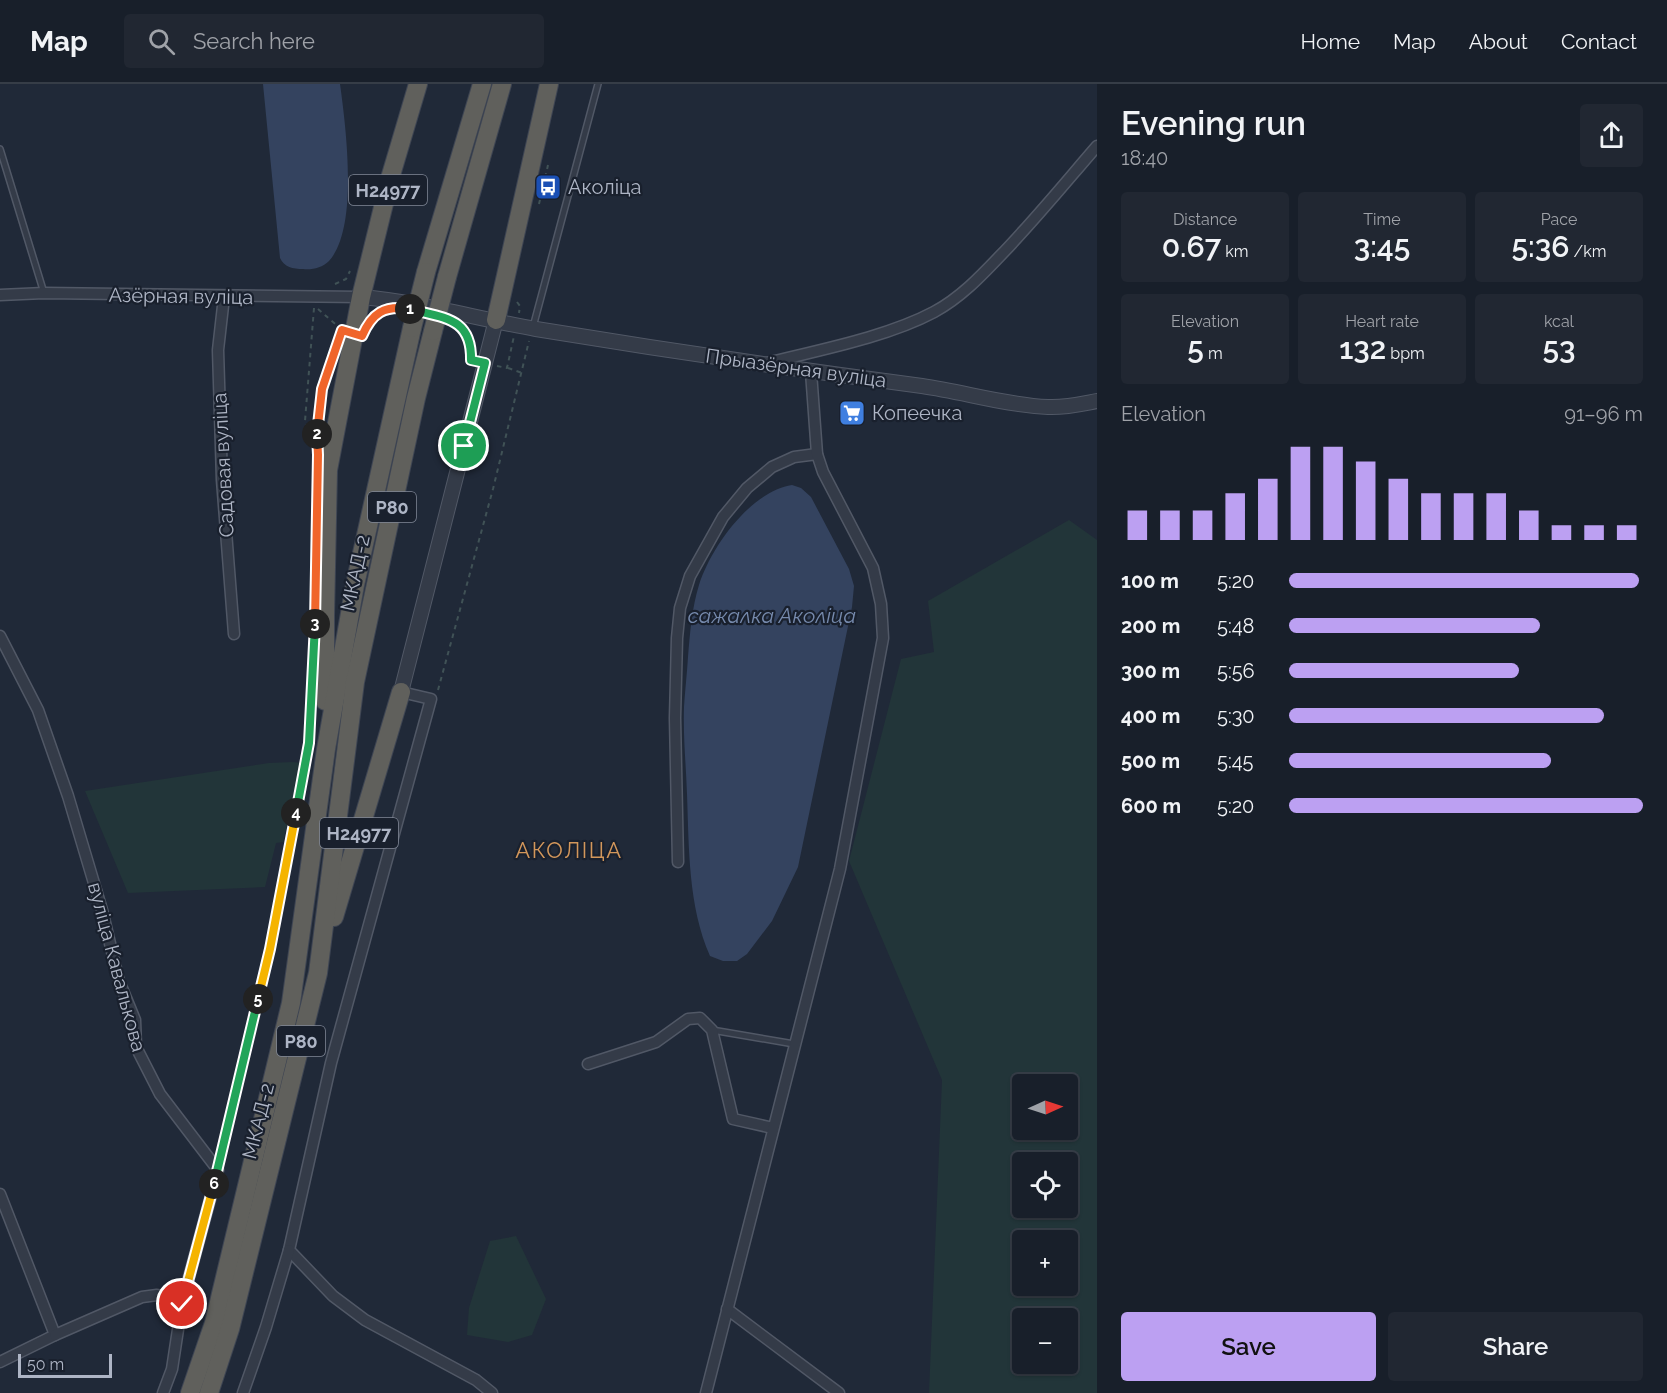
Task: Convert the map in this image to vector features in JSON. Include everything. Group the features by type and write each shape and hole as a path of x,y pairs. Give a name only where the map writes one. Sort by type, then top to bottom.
{"highway":[{"name":"Н24977","path":"326,749 325,616 328,470 361,297 391,175 418,84"},
{"name":"Р80","path":"190,1393 214,1323 291,1003 326,749 357,574 426,272 482,84"},
{"name":"МКАД-2","path":"209,1393 230,1329 318,973 355,682 414,409 447,276 502,84"},
{"name":"Н24977","path":"496,320 549,84"},
{"name":"Н24977","path":"318,973 401,692"}],"street":[{"path":"761,364 903,325 933,313 954,300 1021,235 1097,146"},
{"name":"Азёрная вуліца","path":"0,296 44,293 361,297"},
{"name":"Садовая вуліца","path":"225,297 218,362 222,480 234,634"},
{"name":"Прыазёрная вуліца","path":"361,297 397,301 496,320 516,325 531,333 942,389 1008,402 1049,407 1097,401"},
{"name":"Н24977","path":"401,692 496,320"},
{"path":"706,1393 840,869 883,638 881,604 873,568 817,454 811,372"},
{"path":"678,862 675,729 677,639 680,608 690,576 723,517 747,488 780,464 794,457 817,454"},
{"name":"вуліца Кавалькова","path":"0,636 35,702 68,796 102,910 119,981 135,1020 136,1047 160,1094 218,1170"},
{"path":"243,1393 289,1250 331,1063 431,699 401,692"},
{"path":"588,1064 656,1042 688,1019 700,1018 712,1030 733,1119 773,1128"},
{"path":"163,1393 172,1369 182,1304 218,1170"},
{"path":"0,1194 55,1335"},
{"path":"289,1250 333,1296 365,1320 476,1380 492,1393"},
{"path":"0,1362 142,1297 157,1295 182,1304"},
{"path":"727,1309 839,1393"}],"lane":[{"path":"531,333 598,84"},
{"path":"0,149 44,293"},
{"path":"712,1030 794,1044"}],"path":[{"path":"536,209 548,165"},
{"path":"334,285 346,279 352,269"},
{"path":"507,368 520,306 514,300"},
{"path":"332,360 322,389 317,433 318,455 305,421 314,305 342,330 354,334"},
{"path":"454,323 461,327 468,336 472,345 471,360 522,373"},
{"path":"431,699 440,686 531,333"},
{"path":"218,1170 270,949 309,743 312,698"}],"green space":[{"path":"1069,520 1097,540 1097,1393 929,1393 942,1080 849,861 901,659 934,652 928,601"},
{"path":"269,763 301,763 283,842 276,843 265,887 128,893 85,791"},
{"path":"516,1236 546,1299 532,1335 508,1342 467,1335 469,1308 490,1241"}],"water":[{"path":"263,84 340,84 347,150 347,202 338,246 329,261 317,268 292,268 284,264 280,258"},
{"name":"сажалка Аколіца","path":"792,485 801,488 811,497 849,569 854,586 852,607 798,867 772,921 747,954 737,961 723,961 710,956 697,917 691,876 684,718 692,620 699,585 705,570 734,523 761,498"}],"place":[{"name":"Аколіца","path":"548,187"},
{"name":"Копеечка","path":"852,413"}],"district":[{"name":"АКОЛІЦА","path":"569,850"}],"route":[{"path":"182,1304 218,1170 270,949 309,743 314,663 317,433 322,389 342,330 362,336 373,316 381,310 397,308 448,319 461,327 472,345 471,360 485,363 464,446"}]}
